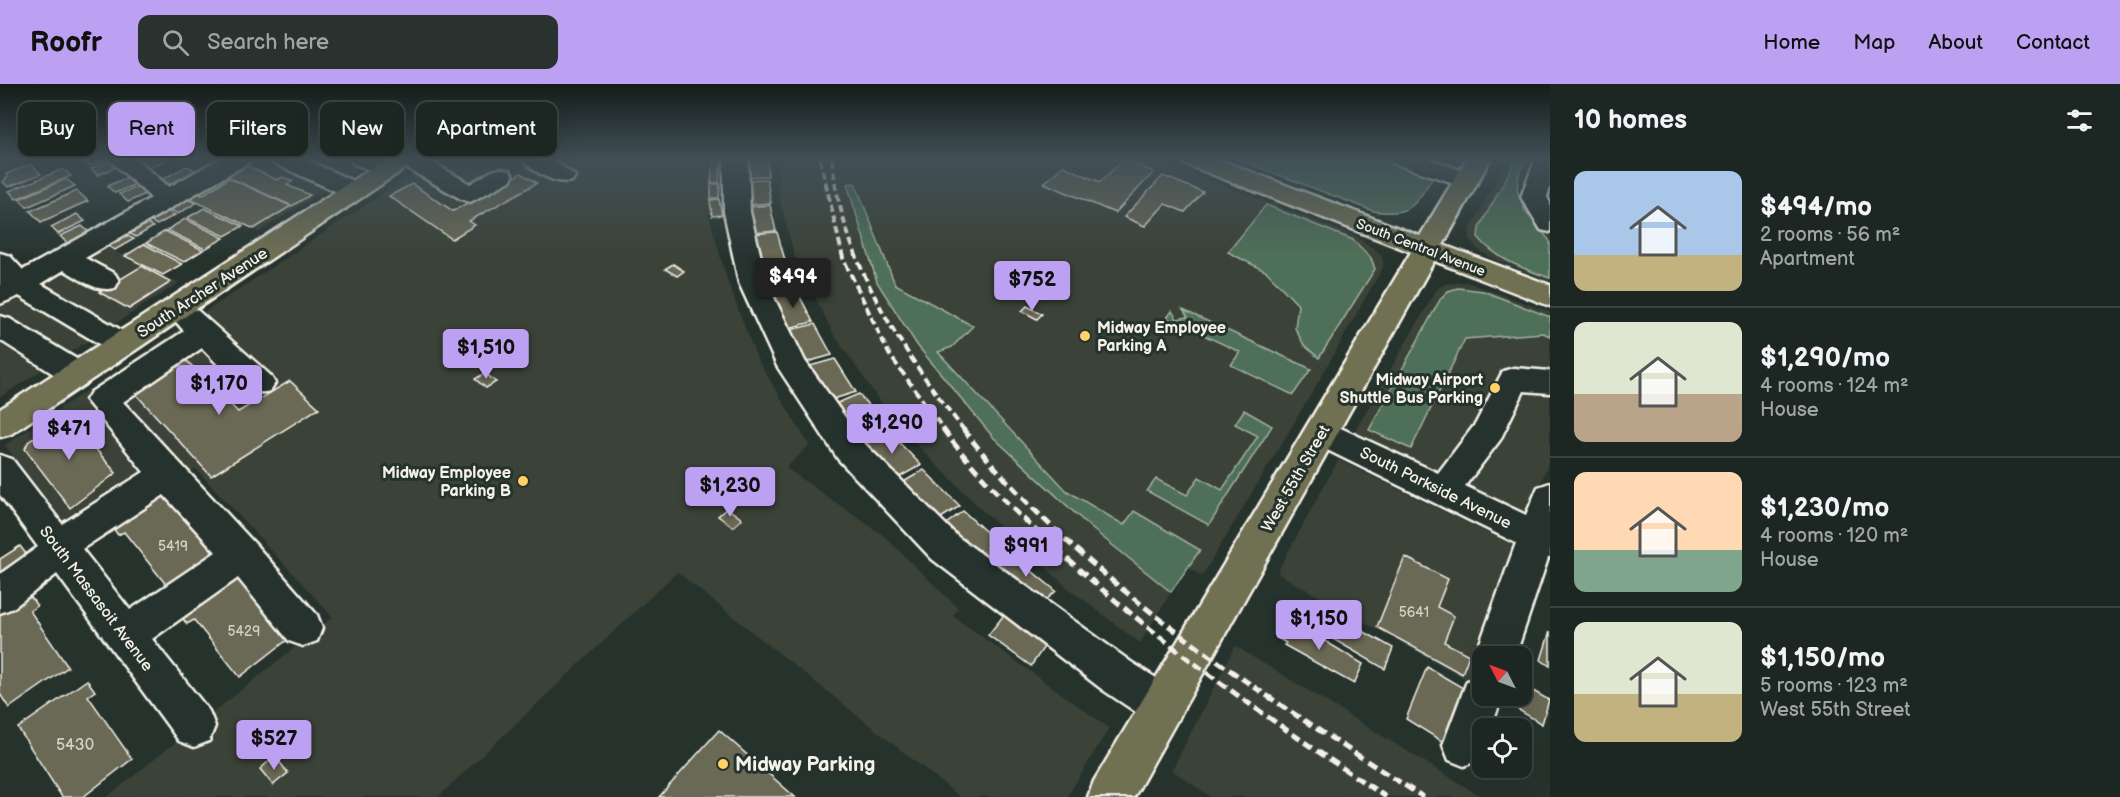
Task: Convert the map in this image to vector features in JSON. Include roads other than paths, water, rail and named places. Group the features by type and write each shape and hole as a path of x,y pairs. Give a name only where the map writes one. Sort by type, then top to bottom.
{"main road":[{"name":"South Archer Avenue","path":"0,425 355,191"},
{"name":"South Central Avenue","path":"1277,191 1550,296"},
{"name":"West 55th Street","path":"1110,797 1459,191"}],"street":[{"path":"159,191 168,199"},
{"path":"10,290 181,191"},
{"path":"737,191 737,212 753,283 792,366 850,450 945,548 1117,676 1163,706"},
{"path":"1536,191 1534,197 1550,224"},
{"path":"64,258 105,281"},
{"path":"0,262 10,290 68,312 122,344"},
{"path":"177,308 260,383"},
{"path":"11,333 68,312"},
{"path":"204,332 102,400 242,555 303,628"},
{"path":"11,333 77,374"},
{"path":"1445,492 1456,471 1488,431 1514,379 1550,382"},
{"name":"South Parkside Avenue","path":"1321,432 1543,540"},
{"name":"South Massasoit Avenue","path":"0,469 194,726"},
{"path":"0,596 59,548 168,475"},
{"path":"1500,646 1543,540 1550,497"},
{"path":"125,635 242,555"},
{"path":"1464,745 1478,706"}],"railway":[{"path":"828,191 843,258 889,354 944,430"},
{"path":"837,191 848,233 861,268 878,303 918,369 964,430"},
{"path":"943,429 972,465 1020,516 1147,627 1225,686 1386,797"},
{"path":"963,429 1011,485 1063,537 1118,586 1237,675 1423,797"}],"place":[{"name":"Midway Employee Parking A","path":"1085,336"},
{"name":"Midway Airport Shuttle Bus Parking","path":"1495,388"},
{"name":"Midway Employee Parking B","path":"523,481"},
{"name":"Midway Parking","path":"723,764"}]}
